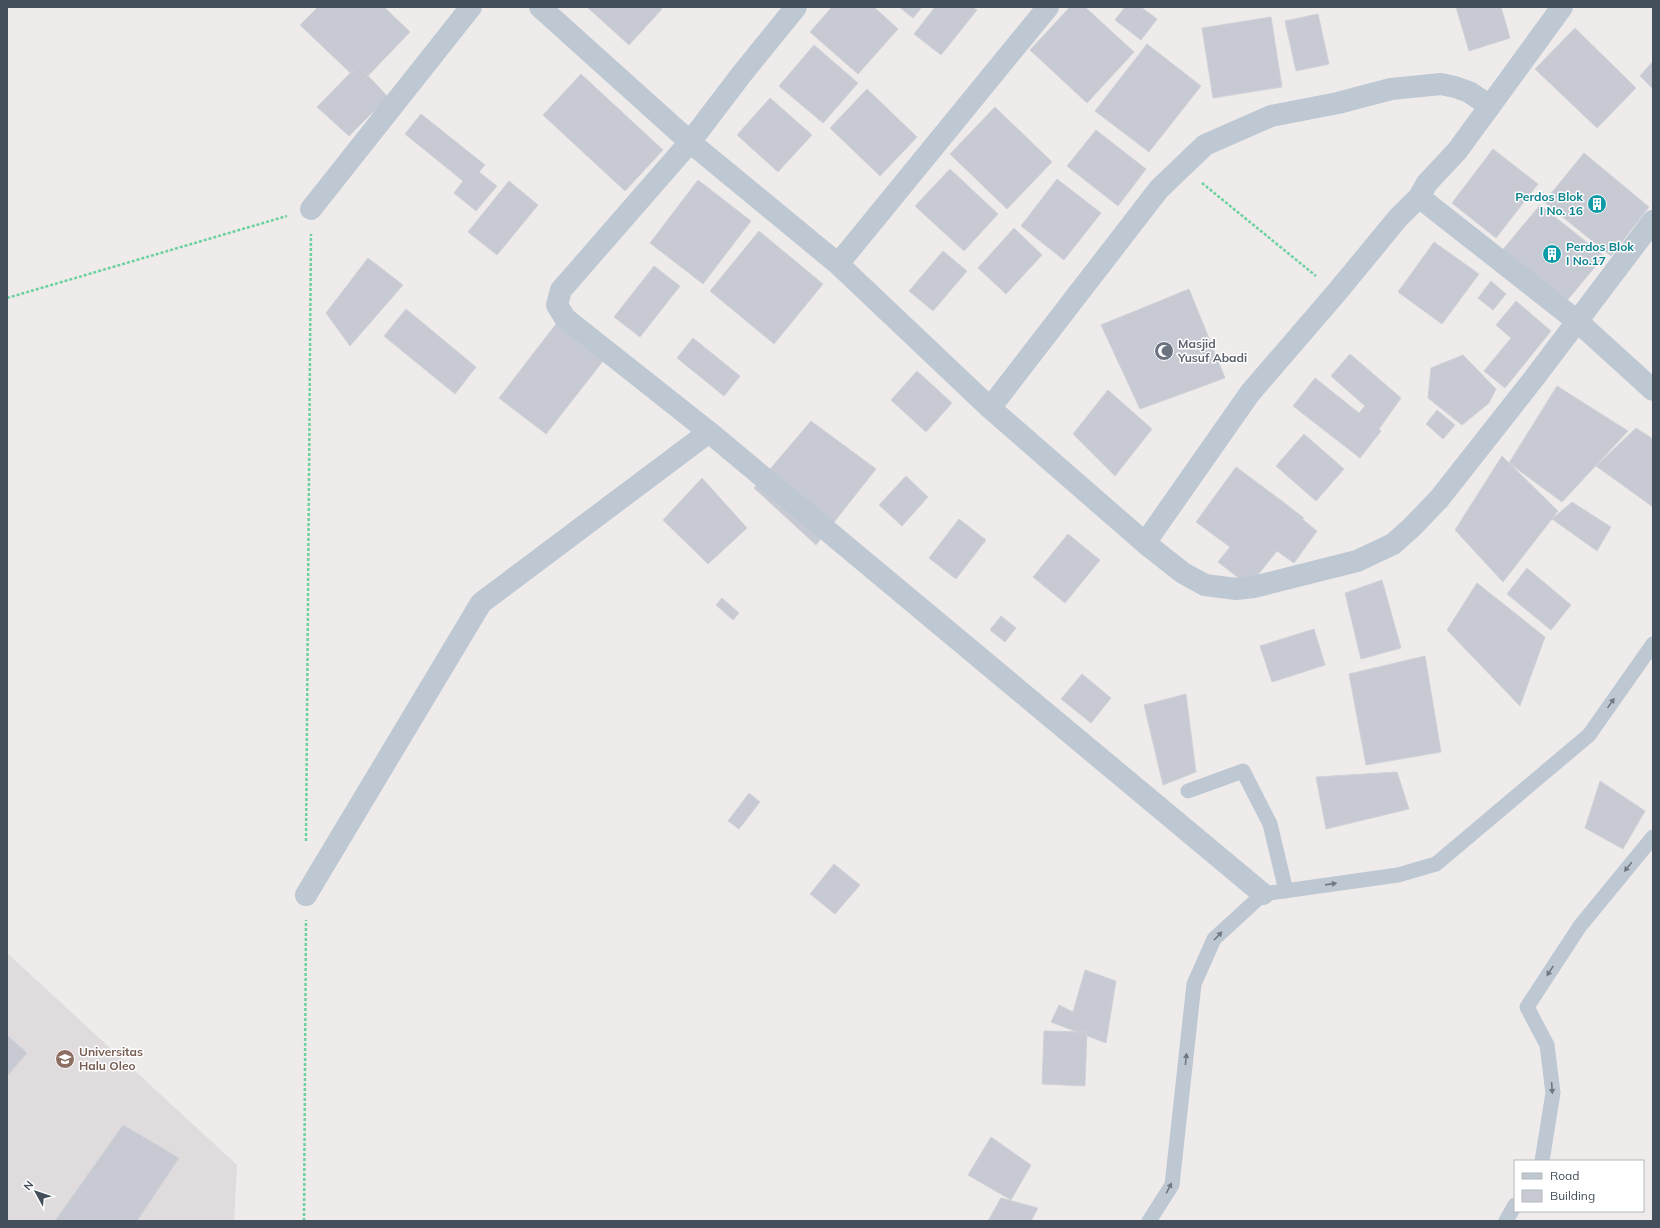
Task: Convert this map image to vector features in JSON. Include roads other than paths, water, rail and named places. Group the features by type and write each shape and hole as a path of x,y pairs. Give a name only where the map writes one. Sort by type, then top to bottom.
{"street":[{"path":"311,208 472,7"},
{"path":"540,7 690,142 838,264 990,408 1145,544 1183,574 1205,585 1236,589 1254,587 1357,561 1394,544 1439,499 1653,221"},
{"path":"796,7 740,75 690,142 561,290 558,305 565,318 709,432 1263,894"},
{"path":"838,264 1048,7"},
{"path":"1145,544 1250,393 1337,292 1398,218 1419,197 1427,183 1457,151 1562,7"},
{"path":"990,408 1160,189 1205,145 1271,116 1338,103 1391,89 1441,84 1469,92 1490,106"},
{"path":"1419,197 1577,321 1653,390"},
{"path":"306,895 481,603 709,432"}],"lane":[{"path":"1149,1221 1172,1185 1194,984 1214,939 1263,894 1398,875 1436,864 1589,735 1653,644"},
{"path":"1188,791 1243,771 1270,824 1286,891"},
{"path":"1542,1160 1553,1093 1548,1045 1527,1007 1580,926 1653,837"},
{"path":"1506,1221 1514,1207"}],"place":[{"name":"Perdos Blok I No. 16","path":"1597,204"},
{"name":"Perdos Blok I No.17","path":"1552,254"},
{"name":"Masjid Yusuf Abadi","path":"1164,351"},
{"name":"Universitas Halu Oleo","path":"65,1059"}]}
